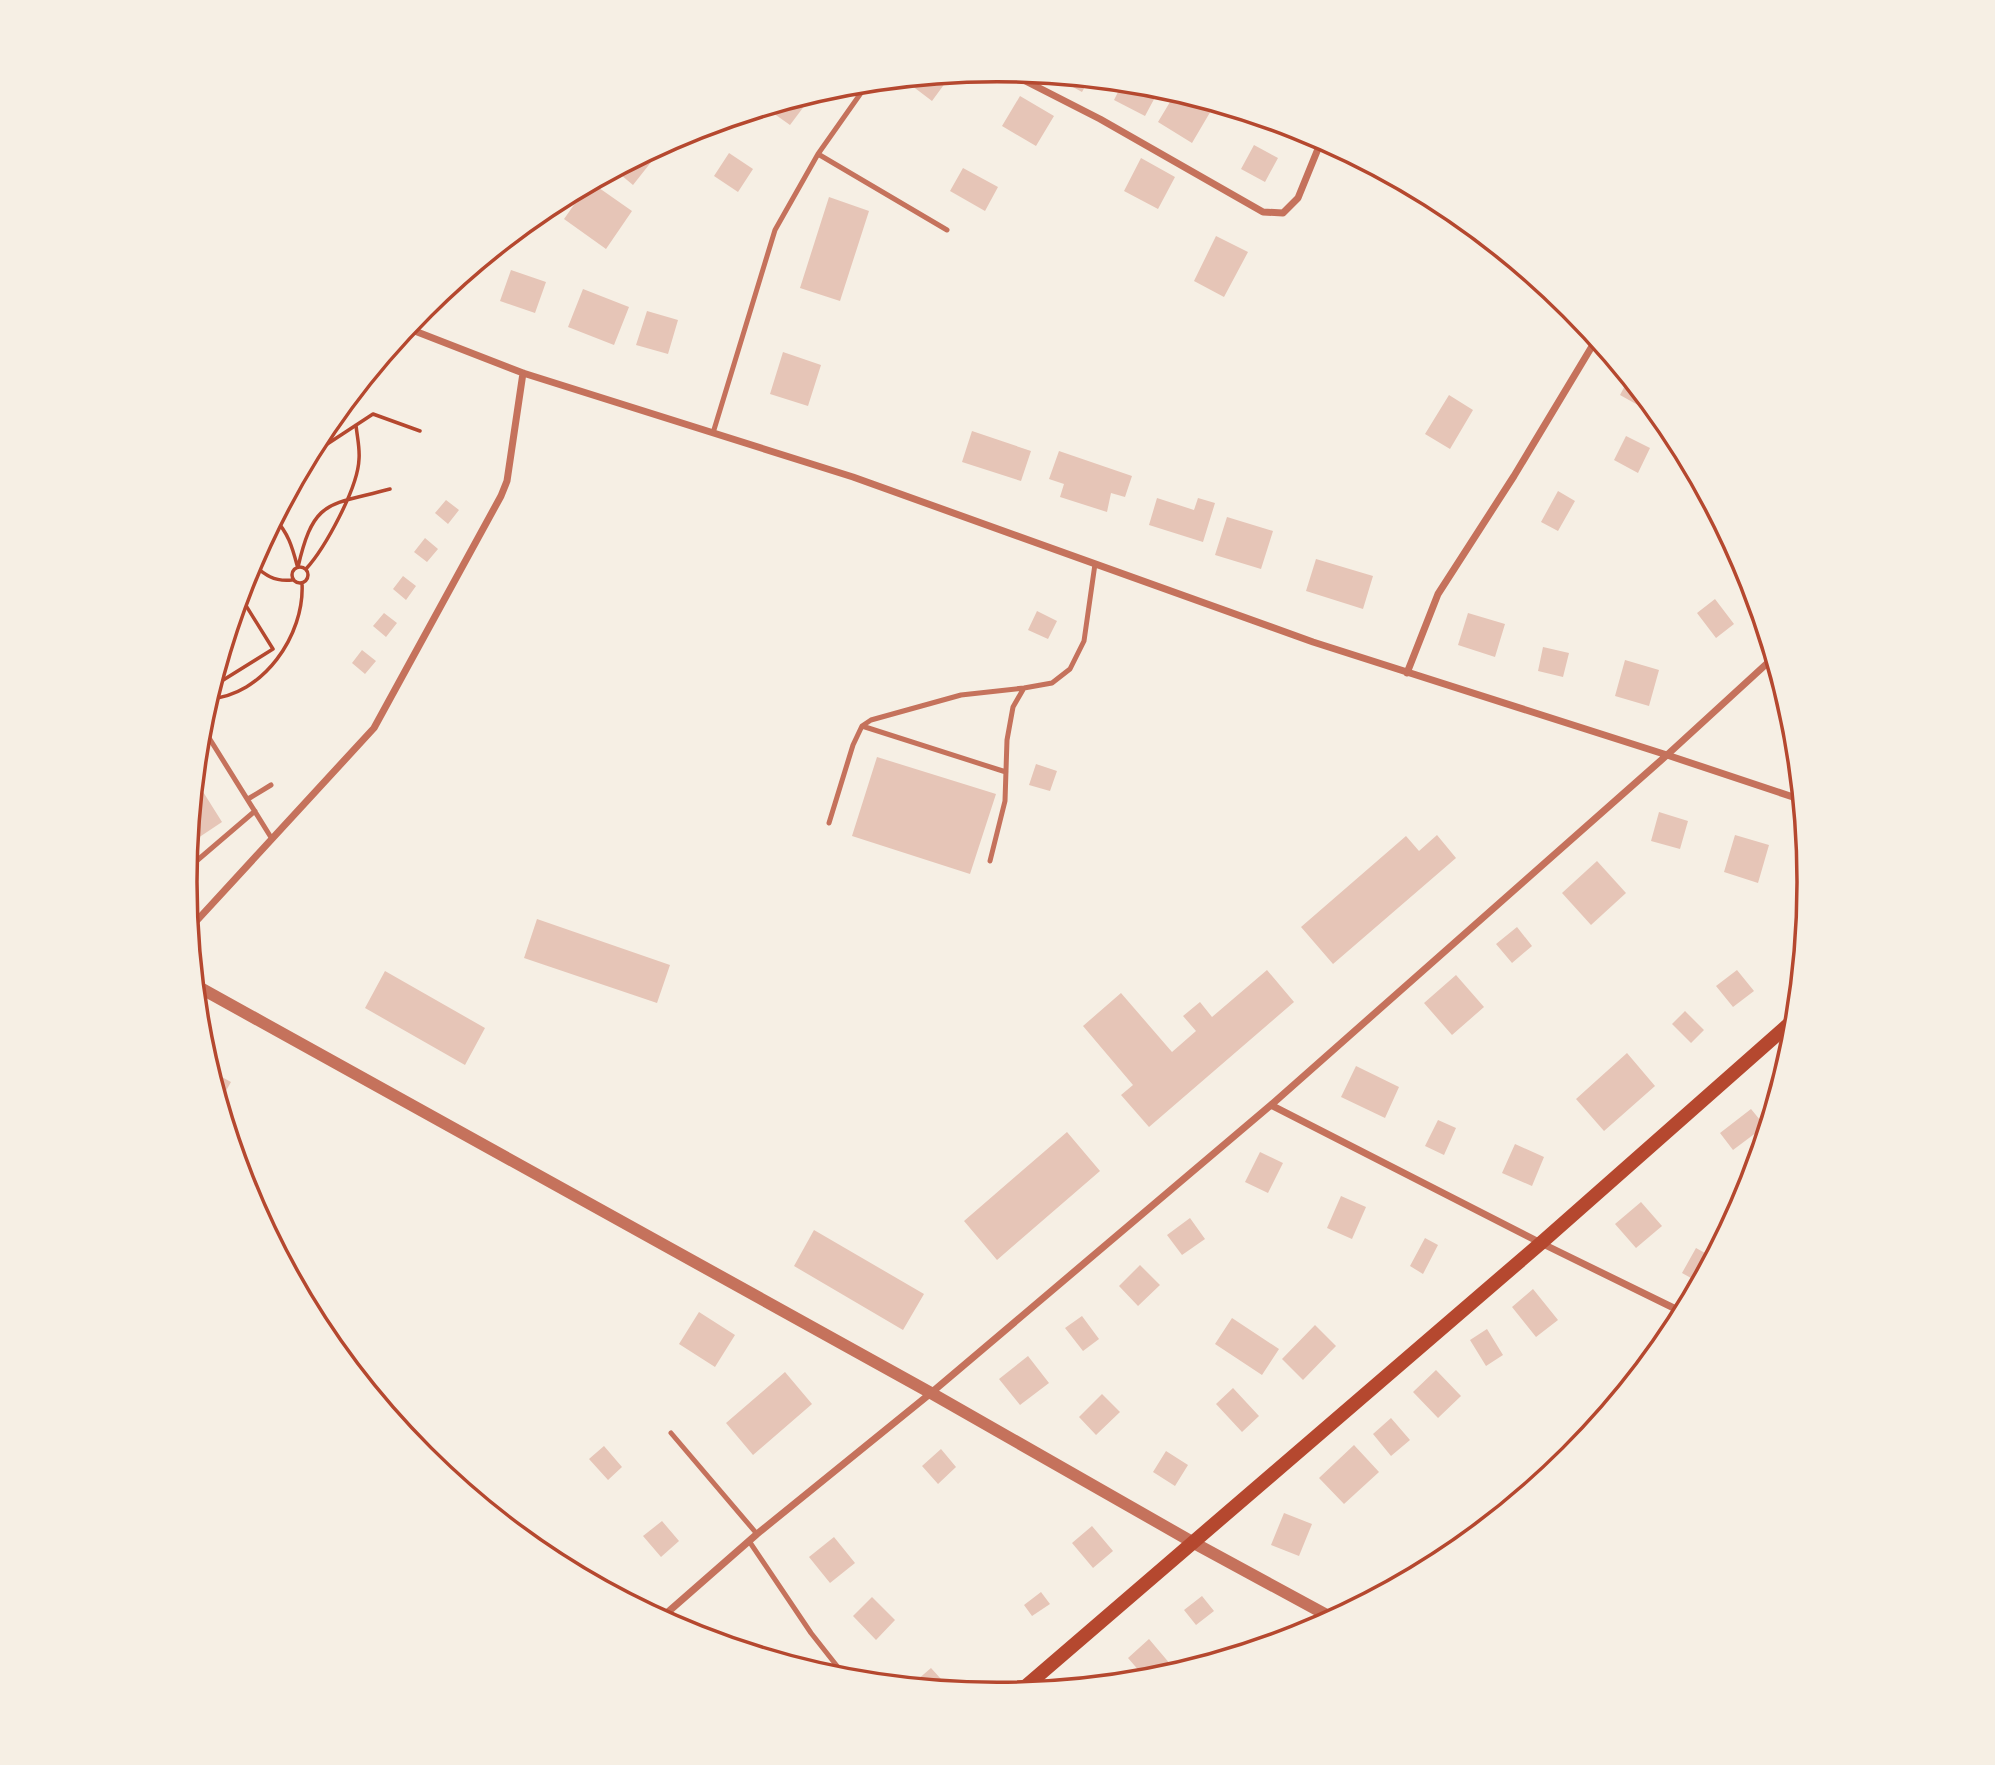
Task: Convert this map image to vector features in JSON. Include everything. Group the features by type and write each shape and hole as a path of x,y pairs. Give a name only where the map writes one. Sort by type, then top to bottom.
{"main road":[{"path":"1031,1682 1541,1243 1784,1029"}],"street":[{"path":"1030,83 1100,119 1262,212 1283,213 1298,198 1318,149"},
{"path":"418,332 523,373 853,477 1313,642 1793,797"},
{"path":"1408,673 1438,594 1514,476 1592,347"},
{"path":"198,919 373,728 501,496 507,481 523,373"},
{"path":"669,1611 757,1534 931,1393 1270,1105 1767,664"},
{"path":"205,990 1323,1613"},
{"path":"1270,1105 1675,1308"}],"lane":[{"path":"713,433 775,230 818,155 859,95"},
{"path":"818,155 947,230"},
{"path":"829,823 853,745 862,726 871,720 961,695 1052,683 1070,669 1084,641 1095,564"},
{"path":"990,861 1005,801 1007,740 1013,707 1024,688"},
{"path":"862,726 1006,772"},
{"path":"211,740 272,839"},
{"path":"247,799 271,785"},
{"path":"198,860 255,811"},
{"path":"671,1433 757,1534"},
{"path":"749,1541 811,1633 837,1666"}],"path":[{"path":"329,443 373,414 420,431"},
{"path":"306,569 328,539 359,466 356,425"},
{"path":"293,580 292,571 298,567 304,539 318,515 329,506 390,489"},
{"path":"281,526 291,541 298,567"},
{"path":"298,567 306,569"},
{"path":"302,583 308,579 306,569"},
{"path":"261,570 272,579 302,583"},
{"path":"220,698 242,690 264,674 282,652 298,616 302,583"},
{"path":"225,677 273,649 247,607"}],"building":[{"path":"944,84 932,101 914,87"},
{"path":"1071,86 1085,87 1082,92"},
{"path":"1118,92 1155,98 1145,116 1114,100"},
{"path":"1020,96 1054,116 1036,146 1002,126"},
{"path":"1170,102 1210,112 1192,143 1158,122"},
{"path":"804,107 790,125 775,114"},
{"path":"1254,145 1278,158 1265,182 1241,169"},
{"path":"729,153 753,169 738,192 714,176"},
{"path":"1141,158 1175,177 1158,209 1124,191"},
{"path":"652,161 633,185 622,176"},
{"path":"963,168 998,187 985,211 950,191"},
{"path":"599,188 632,211 606,249 564,219 576,203"},
{"path":"829,197 869,211 840,301 800,288"},
{"path":"1216,236 1248,252 1224,297 1194,281"},
{"path":"511,270 546,282 535,313 500,301"},
{"path":"583,289 629,307 614,345 568,327"},
{"path":"647,311 678,320 668,354 636,345"},
{"path":"783,352 821,365 808,406 770,394"},
{"path":"1625,386 1640,406 1620,395"},
{"path":"1449,395 1473,410 1450,449 1425,434"},
{"path":"972,431 1031,451 1021,481 962,462"},
{"path":"1626,436 1650,448 1638,473 1614,460"},
{"path":"1059,451 1132,476 1125,497 1111,493 1107,512 1060,497 1064,484 1049,479"},
{"path":"1558,491 1575,501 1558,531 1541,522"},
{"path":"1157,498 1194,510 1198,498 1215,503 1203,542 1149,525"},
{"path":"446,500 459,510 448,524 435,513"},
{"path":"1227,517 1273,531 1261,569 1215,555"},
{"path":"425,538 438,549 427,562 414,552"},
{"path":"1316,559 1373,576 1363,609 1306,591"},
{"path":"403,576 416,586 406,600 393,589"},
{"path":"1715,599 1734,624 1716,638 1697,613"},
{"path":"1037,611 1057,621 1048,639 1028,630"},
{"path":"384,613 397,623 386,637 373,626"},
{"path":"1468,613 1505,624 1495,657 1458,645"},
{"path":"1543,647 1569,653 1563,677 1538,671"},
{"path":"362,650 376,661 365,674 352,663"},
{"path":"1625,660 1659,670 1649,706 1615,696"},
{"path":"877,757 996,794 970,874 852,836"},
{"path":"1036,764 1057,771 1050,791 1029,785"},
{"path":"203,791 222,822 199,838"},
{"path":"1659,812 1688,821 1680,849 1651,841"},
{"path":"1437,835 1456,858 1333,964 1301,927 1406,836 1419,851"},
{"path":"1735,835 1769,845 1758,883 1724,872"},
{"path":"1597,861 1626,893 1591,925 1562,893"},
{"path":"537,919 670,965 657,1003 524,958"},
{"path":"1517,927 1532,946 1512,963 1496,944"},
{"path":"1267,970 1294,1002 1149,1127 1121,1095 1133,1085 1083,1026 1121,993 1172,1052 1196,1031 1183,1016 1200,1002 1212,1017"},
{"path":"1737,970 1754,991 1733,1007 1716,986"},
{"path":"385,971 485,1028 465,1065 365,1008"},
{"path":"1456,975 1484,1007 1452,1035 1424,1003"},
{"path":"1685,1011 1704,1030 1691,1043 1672,1024"},
{"path":"1627,1053 1655,1086 1604,1131 1576,1099"},
{"path":"1356,1066 1399,1087 1385,1118 1341,1097"},
{"path":"222,1077 231,1082 225,1092"},
{"path":"1751,1109 1761,1121 1758,1132 1733,1150 1720,1133"},
{"path":"1438,1120 1456,1128 1444,1155 1425,1146"},
{"path":"1067,1132 1100,1171 997,1260 964,1221"},
{"path":"1515,1144 1544,1157 1532,1186 1502,1173"},
{"path":"1260,1152 1283,1163 1268,1193 1245,1182"},
{"path":"1341,1196 1366,1207 1352,1239 1327,1228"},
{"path":"1641,1202 1662,1226 1636,1248 1615,1224"},
{"path":"1190,1218 1205,1239 1182,1255 1167,1235"},
{"path":"814,1230 924,1294 903,1330 794,1266"},
{"path":"1425,1238 1438,1245 1423,1274 1410,1266"},
{"path":"1696,1248 1706,1254 1693,1279 1682,1273"},
{"path":"1140,1265 1160,1285 1138,1306 1119,1286"},
{"path":"1533,1289 1558,1320 1536,1337 1512,1307"},
{"path":"699,1312 735,1335 715,1367 679,1344"},
{"path":"1082,1316 1099,1339 1083,1351 1065,1328"},
{"path":"1232,1318 1279,1349 1262,1375 1215,1344"},
{"path":"1315,1325 1336,1346 1303,1380 1282,1359"},
{"path":"1487,1329 1503,1355 1486,1366 1470,1340"},
{"path":"1028,1356 1049,1383 1020,1405 999,1379"},
{"path":"1436,1370 1461,1396 1438,1418 1413,1392"},
{"path":"785,1372 812,1404 753,1455 726,1423"},
{"path":"1233,1388 1259,1416 1242,1432 1216,1404"},
{"path":"1102,1394 1120,1412 1096,1435 1079,1417"},
{"path":"1391,1418 1410,1440 1391,1456 1373,1434"},
{"path":"1354,1445 1379,1472 1344,1504 1319,1478"},
{"path":"604,1446 622,1467 608,1480 589,1459"},
{"path":"941,1449 956,1467 938,1484 922,1466"},
{"path":"1166,1451 1188,1465 1175,1486 1153,1472"},
{"path":"1284,1513 1312,1524 1299,1556 1271,1545"},
{"path":"662,1521 679,1541 661,1557 643,1536"},
{"path":"1092,1526 1113,1551 1093,1568 1072,1543"},
{"path":"834,1537 855,1563 830,1583 809,1557"},
{"path":"1041,1592 1050,1604 1032,1616 1024,1605"},
{"path":"1202,1596 1214,1611 1196,1625 1184,1610"},
{"path":"872,1597 895,1620 876,1640 853,1616"},
{"path":"1149,1639 1170,1663 1138,1670 1128,1658"},
{"path":"931,1668 943,1681 919,1678"}]}
